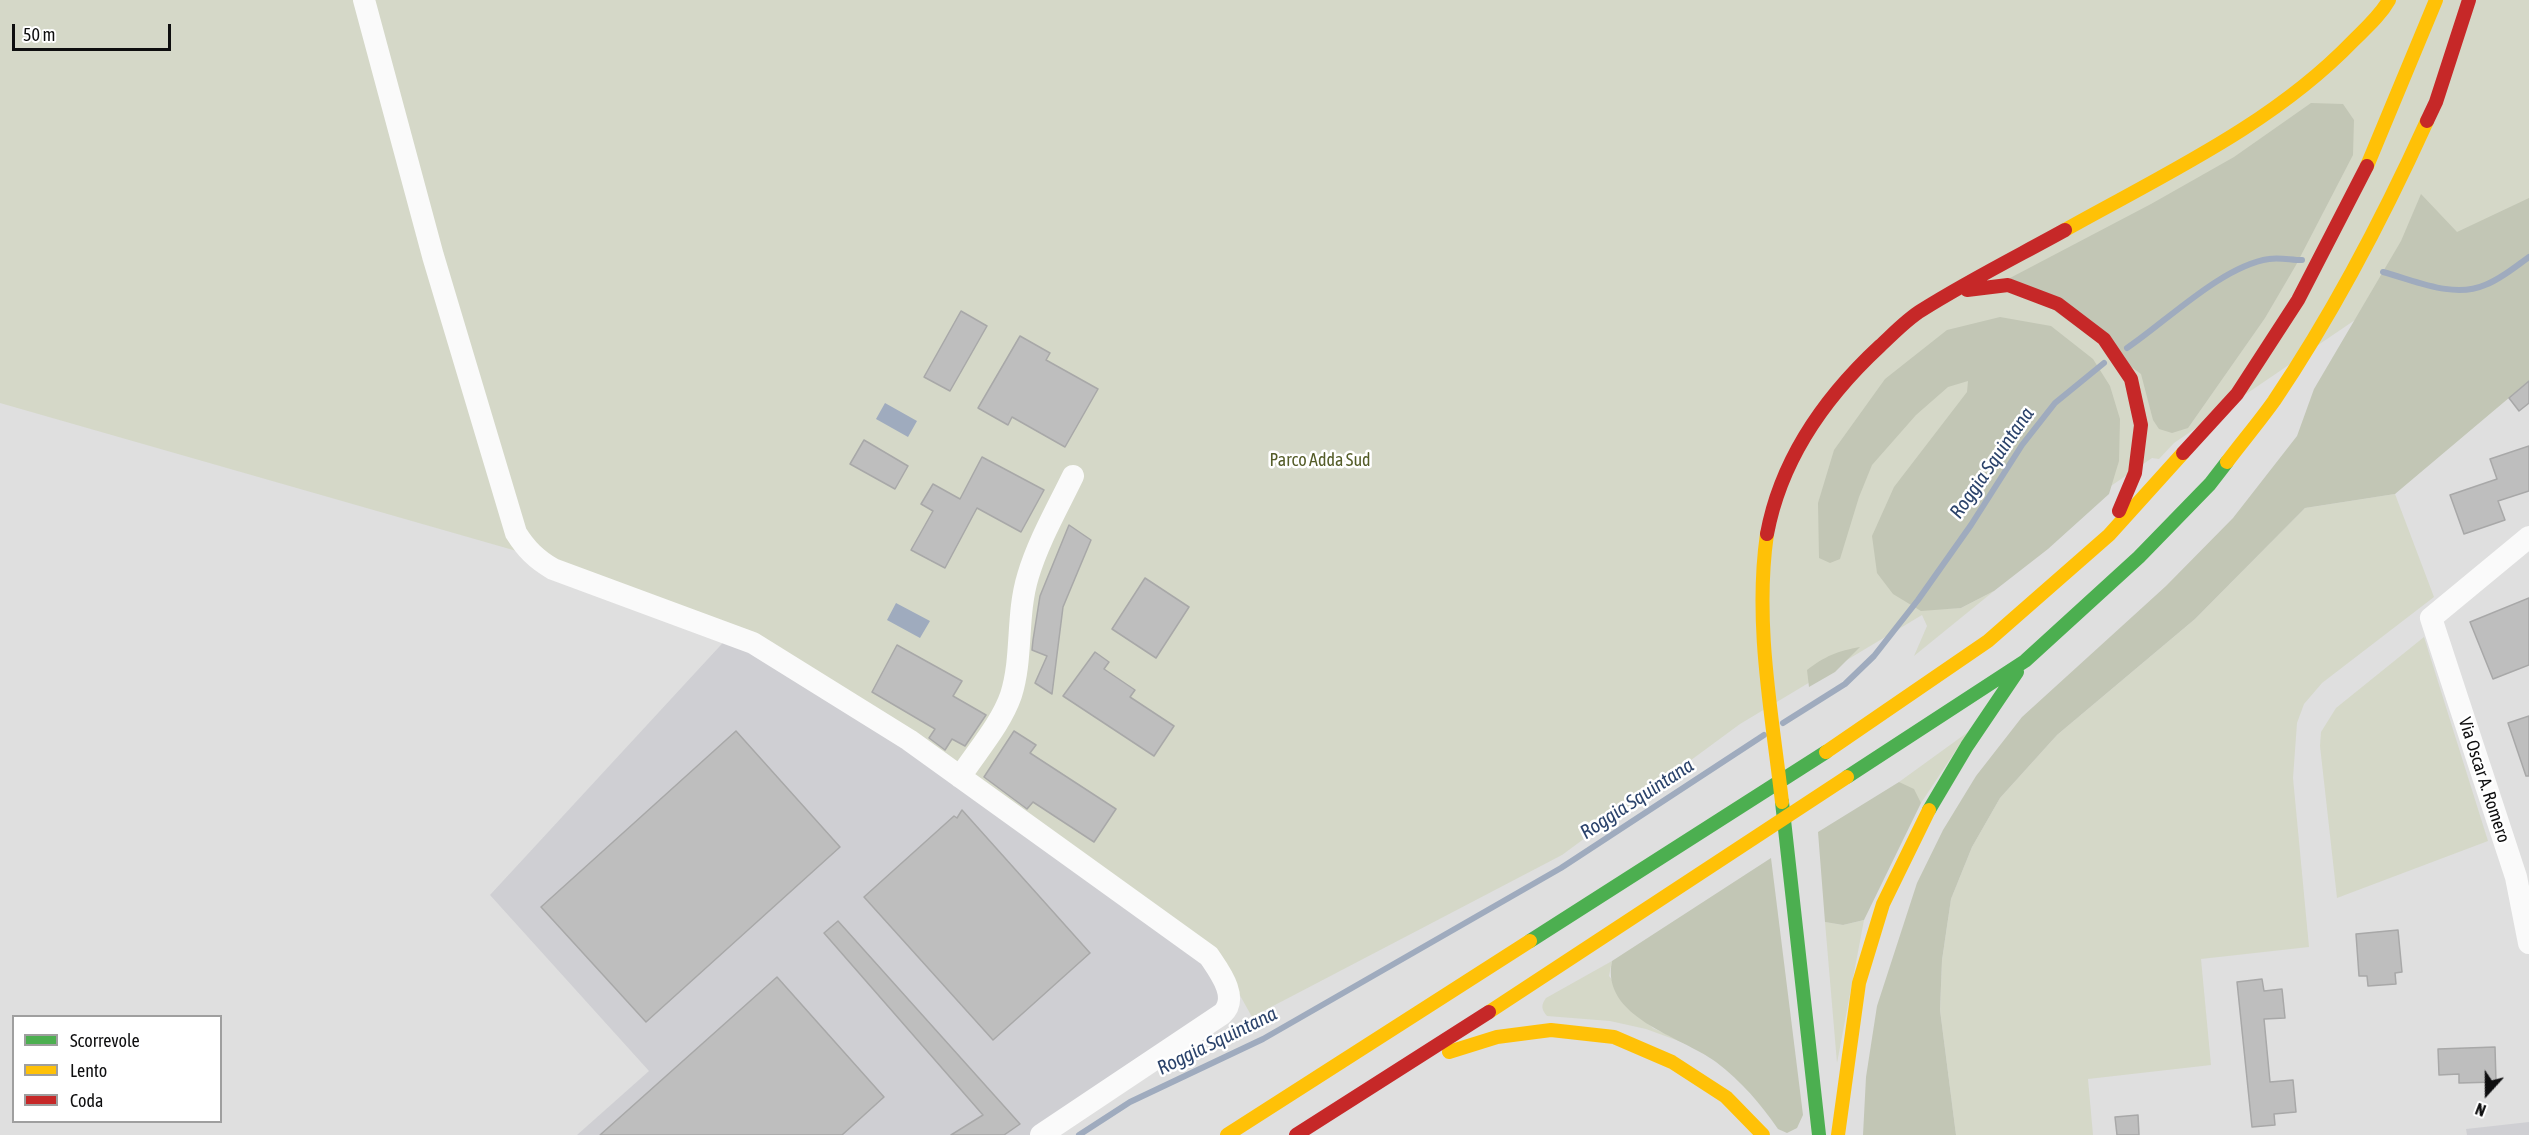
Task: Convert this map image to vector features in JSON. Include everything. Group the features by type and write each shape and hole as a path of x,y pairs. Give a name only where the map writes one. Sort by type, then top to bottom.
{"highway":[{"path":"1819,1135 1764,645 1762,591 1768,532 1782,479 1807,432 1846,377 1880,344 1920,311 2223,142 2334,62 2383,11 2389,0"},
{"path":"1227,1135 1863,728 1988,641 2109,535 2237,394 2298,300 2362,179 2436,0"},
{"path":"1296,1135 1410,1064 2025,661 2139,557 2210,484 2272,402 2333,308 2395,192 2436,102 2469,0"},
{"path":"1958,291 2008,285 2058,304 2104,339 2132,379 2141,425 2135,473 2109,535"},
{"path":"1838,1135 1859,983 1883,904 1924,818 1967,746 2025,661"},
{"path":"1410,1064 1497,1037 1551,1030 1614,1037 1681,1068 1726,1097 1763,1135"}],"street":[{"path":"364,0 434,256 516,533 526,548 538,560 553,569 753,644 909,740 1209,956 1222,975 1228,990 1228,1005 1222,1014 1041,1135"},
{"path":"960,777 998,721 1011,695 1016,670 1022,597 1028,575 1073,476"},
{"name":"Via Oscar A. Romero","path":"2529,537 2431,618 2516,877 2529,943"}],"shaded area":[{"path":"731,634 753,643 1209,956 1228,1005 1041,1135 577,1135 649,1071 490,895"},
{"path":"2529,1122 2529,1135 2467,1135 2466,1129"}],"green space":[{"name":"Parco Adda Sud","path":"0,0 2529,0 2529,238 2377,305 2174,443 2159,459 2152,458 1930,609 1961,608 1994,591 1914,656 1927,626 1922,615 1740,724 1562,855 1252,1017 1217,954 754,632 555,562 0,403"},
{"path":"2311,103 2343,104 2354,120 2353,155 2296,265 2265,318 2188,428 2172,433 2159,429 2153,420 2141,374 2010,278 2151,204 2234,157"},
{"path":"2421,194 2457,232 2529,198 2529,381 2395,494 2305,508 2195,619 2057,735 2000,798 1972,847 1951,899 1942,960 1940,1010 1956,1135 1863,1135 1866,1077 1877,1006 1917,883 1943,830 1976,776 2022,717 2166,586 2233,518 2297,436 2314,389 2401,241"},
{"path":"2000,317 2051,326 2093,359 2110,386 2120,419 2119,461 2109,494 2048,549 1994,591 1961,608 1921,611 1893,594 1877,573 1872,536 1894,487 1967,392 1968,381 1948,387 1916,415 1872,465 1859,497 1840,559 1830,563 1819,558 1818,503 1834,450 1885,379 1947,330"},
{"path":"2395,494 2434,597 2322,683 2304,704 2297,723 2293,778 2309,947 2201,959 2211,1065 2088,1079 2093,1135 1956,1135 1940,1010 1942,960 1951,899 1972,847 2000,798 2057,735 2195,619 2305,508"},
{"path":"2424,637 2488,841 2337,898 2320,746 2321,732 2336,708"},
{"path":"1860,647 1835,672 1809,687 1807,670 1832,655"},
{"path":"1968,732 1921,803 1899,782"},
{"path":"1899,782 1914,789 1921,803 1864,920 1843,925 1825,922 1818,832"},
{"path":"1771,858 1803,1115 1797,1128 1787,1133 1778,1129 1750,1093 1716,1062 1646,1023 1630,1011 1618,997 1612,981 1612,961"},
{"path":"1864,920 1837,1063 1825,922 1843,925"},
{"path":"1612,961 1609,976 1653,1028 1687,1044 1646,1029 1610,1021 1547,1016 1542,1007 1546,998"}],"water":[{"path":"885,403 917,421 908,437 876,419"},
{"path":"896,603 930,621 920,638 887,620"}],"building":[{"path":"961,311 987,326 950,391 924,377"},
{"path":"1020,336 1050,353 1046,360 1098,389 1065,447 1012,417 1008,425 978,408"},
{"path":"2529,381 2529,403 2519,411 2509,398"},
{"path":"864,440 908,466 895,489 850,464"},
{"path":"2529,446 2529,491 2498,501 2505,520 2464,534 2450,495 2497,479 2490,459"},
{"path":"982,457 1044,490 1021,532 977,508 945,568 911,550 933,511 921,504 933,484 960,499"},
{"path":"1069,525 1091,540 1063,607 1052,694 1035,683 1047,656 1032,650 1033,640 1040,596"},
{"path":"1145,578 1189,607 1156,658 1112,629"},
{"path":"2529,598 2529,665 2493,679 2470,622"},
{"path":"897,645 962,681 953,696 986,715 965,746 952,739 945,750 929,738 935,729 872,692"},
{"path":"1095,652 1109,662 1104,669 1135,690 1130,697 1174,726 1154,756 1063,696"},
{"path":"2529,716 2529,776 2526,776 2508,723"},
{"path":"736,731 840,847 646,1022 541,907"},
{"path":"1014,731 1036,745 1030,753 1116,809 1094,842 1033,802 1027,809 984,777"},
{"path":"962,810 1090,953 993,1040 864,897 954,816 957,818"},
{"path":"838,921 1020,1124 1004,1135 951,1135 983,1115 824,933"},
{"path":"2398,930 2402,972 2395,973 2396,984 2368,986 2367,976 2359,976 2356,934"},
{"path":"777,977 884,1097 842,1135 600,1135"},
{"path":"2262,979 2264,991 2282,989 2285,1018 2264,1019 2270,1082 2293,1080 2296,1112 2274,1114 2275,1125 2252,1127 2237,982"},
{"path":"2495,1047 2496,1082 2459,1083 2459,1074 2439,1075 2438,1049"},
{"path":"2138,1115 2139,1135 2117,1135 2115,1117"}],"waterway":[{"name":"Roggia Squintana","path":"2383,272 2434,287 2473,289 2497,280 2529,257"},
{"name":"Roggia Squintana","path":"2127,348 2195,296 2233,272 2269,259 2302,260"},
{"name":"Roggia Squintana","path":"1783,723 1845,684 1874,656 1918,600 1971,525 2022,445 2055,403 2104,363"},
{"name":"Roggia Squintana","path":"1079,1135 1130,1102 1263,1039 1561,868 1764,735"}],"traffic: fast":[{"path":"1847,777 2025,661 2139,557 2210,484 2227,462"},
{"path":"1929,810 1967,746 2017,672"},
{"path":"1530,941 1826,752"},
{"path":"1782,802 1819,1135"}],"traffic: slow":[{"path":"2065,230 2253,123 2322,71 2377,17 2389,0"},
{"path":"2367,166 2436,0"},
{"path":"2227,462 2274,401 2337,299 2375,229 2427,121"},
{"path":"1826,752 1988,641 2109,535 2183,453"},
{"path":"1767,534 1762,601 1763,635 1782,802"},
{"path":"1489,1012 1847,777"},
{"path":"1838,1135 1859,983 1883,904 1929,810"},
{"path":"1227,1135 1530,941"},
{"path":"1449,1052 1497,1037 1551,1030 1614,1037 1672,1062 1726,1097 1763,1135"}],"traffic: jam":[{"path":"2427,121 2436,102 2469,0"},
{"path":"2183,453 2237,394 2298,300 2367,166"},
{"path":"1767,534 1774,506 1794,455 1824,408 1860,366 1916,314 2065,230"},
{"path":"1967,290 2008,285 2058,304 2104,339 2131,379 2141,425 2135,473 2119,511"},
{"path":"1296,1135 1489,1012"}]}
